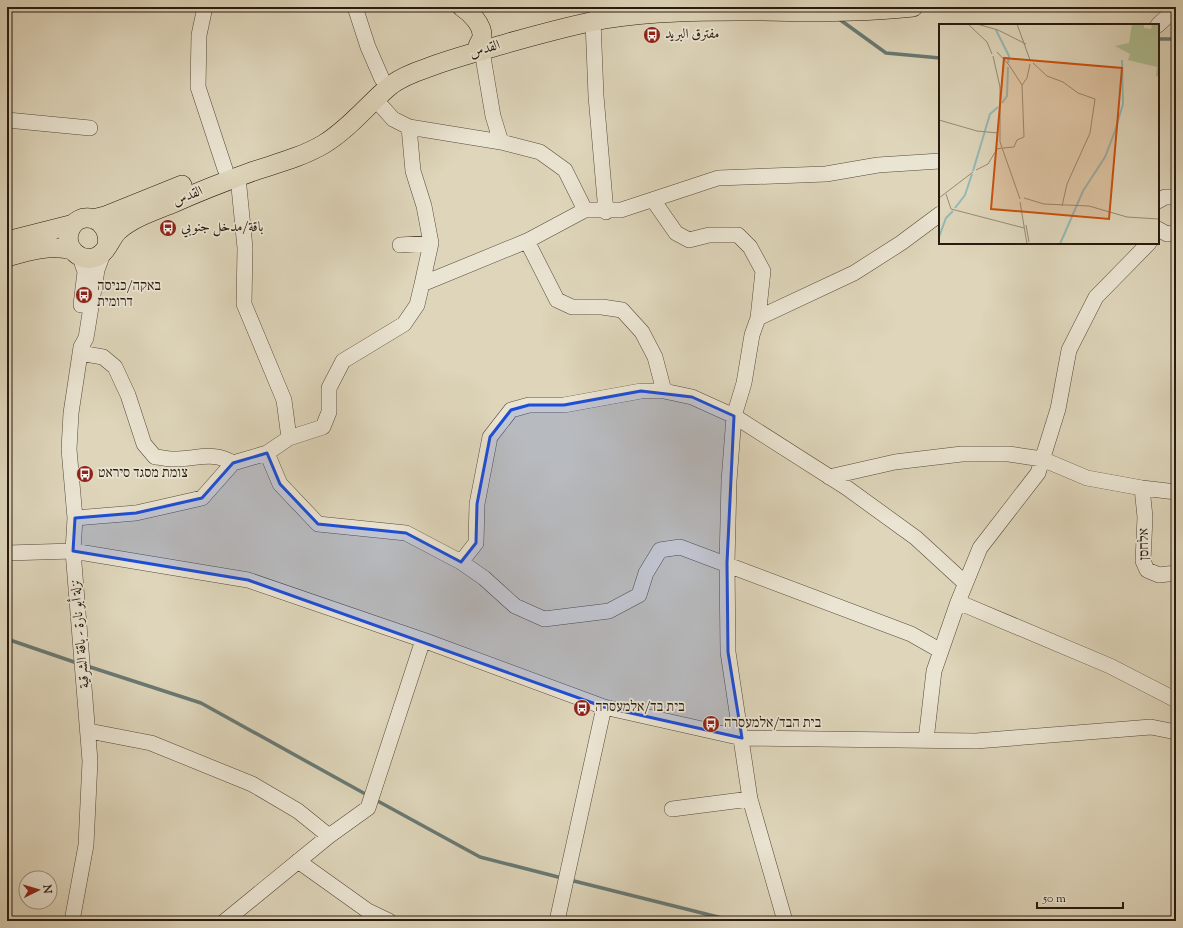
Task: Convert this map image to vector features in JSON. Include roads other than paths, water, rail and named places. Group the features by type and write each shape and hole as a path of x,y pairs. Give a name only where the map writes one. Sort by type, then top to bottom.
{"main road":[{"path":"462,7 469,12 480,27 482,45"},
{"name":"القدس","path":"106,248 117,232 138,218 232,173 306,140 337,120 382,79 407,63 482,45 597,13 732,10 851,12 913,7"},
{"name":"القدس","path":"93,219 232,173 312,150 341,132 391,86 410,74 482,45"},
{"path":"7,242 74,224 84,219 93,219 105,226 109,238 106,248 93,258 76,254 64,248 42,249 7,257"},
{"path":"74,224 68,237 76,254"}],"street":[{"path":"205,7 199,35 198,87 232,173 245,248 244,304 284,400 289,438"},
{"path":"356,7 368,47 382,79"},
{"path":"1159,24 1176,8"},
{"path":"597,13 596,96 606,212"},
{"path":"482,45 493,116 501,142"},
{"path":"376,100 393,119 408,127 501,142 540,152 565,170 585,210"},
{"path":"7,120 90,128"},
{"path":"75,518 136,513 202,498 233,463 267,453 289,438 323,427 329,412 329,388 343,361 404,324 417,305 431,243 424,206 413,171 408,127"},
{"path":"422,284 527,241 585,210 606,212 621,210 718,178 826,174 878,165 939,161"},
{"path":"1159,201 1165,197 1176,197"},
{"path":"653,200 676,233 689,240 709,236 738,235 750,247 763,271 758,318 752,335 744,383 734,416 729,481 727,563 728,652 750,799 785,921"},
{"path":"758,318 854,273 901,243 939,215"},
{"path":"1159,230 1167,234 1176,233"},
{"path":"527,241 556,300 572,307 602,307 622,310 642,332 655,357 664,391"},
{"path":"400,245 431,243"},
{"path":"926,740 934,671 965,583 980,548 1038,473 1058,409 1069,350 1096,297 1148,244"},
{"name":"نزلة أبو نارة - باقة الشرقية","path":"72,921 86,845 90,761 89,731 74,551 75,518 69,449 71,413 81,350 86,338 97,270 106,248"},
{"name":"نزلة أبو نارة - باقة الشرقية","path":"76,254 85,272 78,337 81,350"},
{"path":"81,350 103,357 115,367 128,395 144,444 156,457 172,459 203,455 224,457 233,463"},
{"path":"461,562 476,543 477,504 490,437 511,410 529,405 564,405 641,391 664,391 692,397 734,416 830,477 916,538 965,583"},
{"path":"267,453 280,484 318,524 406,533 461,562 484,578 515,606 544,619 609,611 639,595 646,574 660,550 680,546 912,634 941,651"},
{"path":"830,477 895,462 962,454 1010,454 1042,458 1087,478 1142,488 1176,492"},
{"name":"אלחסן","path":"1142,488 1145,517 1143,561 1147,570 1159,575 1176,573"},
{"path":"7,553 74,551 248,580 423,640 604,707 742,738 976,741 1151,727 1176,732"},
{"path":"958,602 1110,666 1176,700"},
{"path":"225,921 329,836 368,808 423,640"},
{"path":"557,921 604,707"},
{"path":"89,731 152,743 252,784 298,811 329,836"},
{"path":"672,809 750,799"},
{"path":"298,861 368,911 389,921"}],"waterway":[{"path":"839,19 886,53 939,58"},
{"path":"1159,39 1176,39"},
{"path":"7,639 77,663"},
{"path":"87,666 201,703 369,796"},
{"path":"374,799 480,857 562,878"},
{"path":"570,880 734,921"}],"place":[{"name":"مفترق البريد","path":"652,35"},
{"name":"باقة/مدخل جنوبي","path":"168,228"},
{"name":"באקה/כניסה דרומית","path":"84,295"},
{"name":"צומת מסגד סיראט","path":"85,474"},
{"name":"בית בד/אלמעסרה","path":"582,708"},
{"name":"בית הבד/אלמעסרה","path":"711,724"}]}
